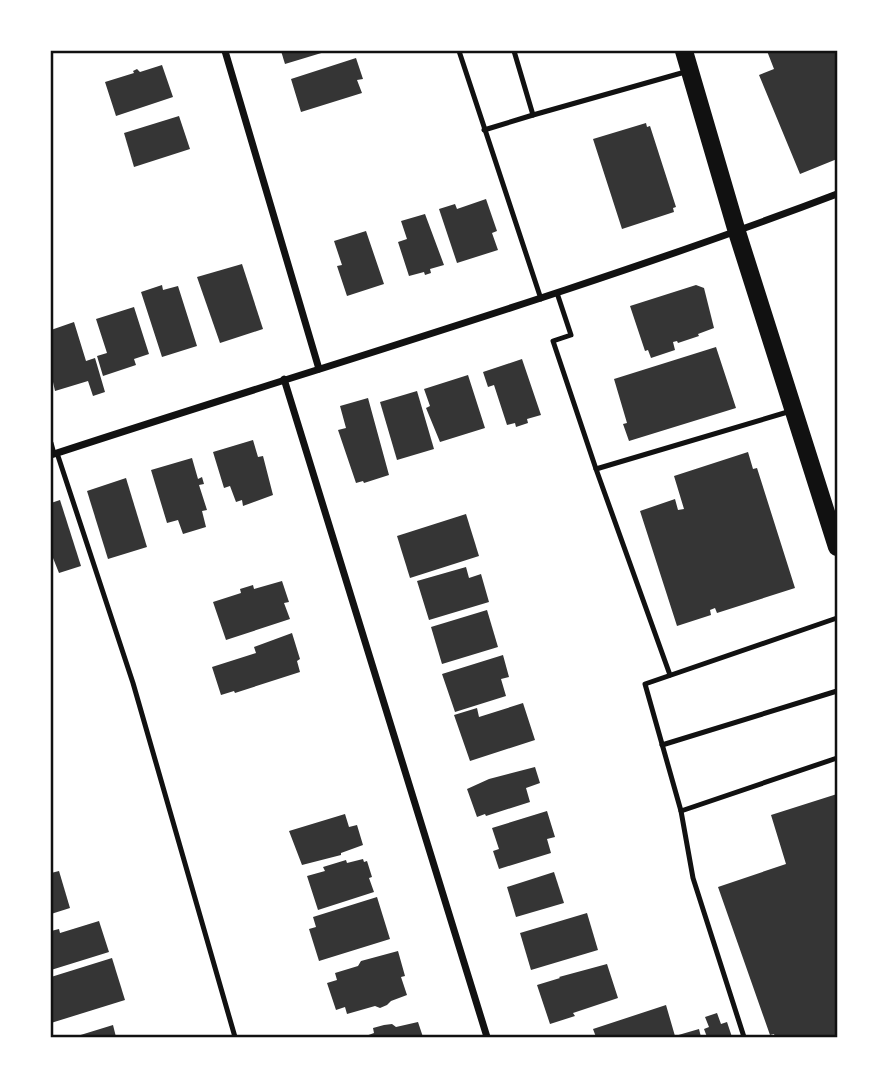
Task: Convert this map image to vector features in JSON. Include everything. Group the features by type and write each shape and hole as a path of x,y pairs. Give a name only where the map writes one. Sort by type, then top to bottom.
{"main road":[{"path":"684,51 737,232 837,547"}],"street":[{"path":"225,51 319,369"},
{"path":"54,454 541,299 737,232 837,194"},
{"path":"284,379 487,1037"}],"lane":[{"path":"459,51 541,299"},
{"path":"514,51 533,115"},
{"path":"484,130 690,71"},
{"path":"557,293 571,335 553,341 670,675"},
{"path":"596,469 794,410"},
{"path":"51,443 133,683 235,1037"},
{"path":"744,1037 693,878 681,811 645,684 837,618"},
{"path":"662,745 837,691"},
{"path":"681,811 837,758"}],"building":[{"path":"281,51 328,51 285,64"},
{"path":"767,51 837,51 837,159 800,174 759,75 774,69"},
{"path":"356,58 363,79 357,80 362,93 301,112 291,79"},
{"path":"162,65 173,97 116,116 105,82 134,73 137,69 140,72"},
{"path":"179,116 190,149 134,167 124,133"},
{"path":"646,123 647,127 650,126 676,207 673,208 674,212 622,229 593,139"},
{"path":"486,199 497,231 492,233 498,250 457,263 439,209 455,204 457,209"},
{"path":"425,214 444,265 430,269 431,273 425,275 424,272 409,276 398,242 407,239 401,221"},
{"path":"366,231 384,284 347,296 337,266 342,265 334,241"},
{"path":"242,264 263,329 220,343 197,277"},
{"path":"162,285 163,290 178,286 197,346 162,357 141,292"},
{"path":"696,285 704,288 714,328 698,334 699,336 673,342 675,350 651,358 648,350 645,351 630,306"},
{"path":"134,307 149,354 134,359 136,365 103,376 97,356 107,353 96,319"},
{"path":"74,322 86,361 95,358 105,392 93,396 88,381 55,391 53,382 51,383 51,330"},
{"path":"716,347 736,408 629,441 623,424 627,423 614,379"},
{"path":"522,359 541,415 527,419 528,423 516,427 515,423 507,425 494,385 488,387 483,372"},
{"path":"468,375 485,428 440,442 426,408 430,406 424,389"},
{"path":"417,391 434,449 397,460 380,402"},
{"path":"368,398 389,475 356,483 338,430 346,428 340,406"},
{"path":"253,440 258,457 263,456 273,495 243,506 242,500 236,502 230,486 224,488 213,452"},
{"path":"748,452 753,469 757,468 795,588 717,613 715,608 710,610 711,615 677,626 640,511 675,499 678,510 684,509 674,476"},
{"path":"192,458 198,479 202,477 204,484 199,485 207,510 202,511 206,527 183,534 178,520 167,523 151,470"},
{"path":"126,478 147,547 108,559 87,491"},
{"path":"60,500 81,566 59,573 51,553 51,503"},
{"path":"466,514 479,556 410,578 397,536"},
{"path":"466,567 469,578 481,574 489,602 429,620 417,581"},
{"path":"282,581 289,602 284,603 290,619 226,640 213,602 241,593 240,589 253,585 254,589"},
{"path":"487,610 498,647 442,664 431,627"},
{"path":"292,633 300,659 297,661 300,672 221,695 212,667 256,653 254,647"},
{"path":"503,655 509,677 501,679 506,696 455,712 442,674"},
{"path":"523,703 535,740 470,761 454,715 477,708 479,717"},
{"path":"535,767 540,783 526,788 530,802 477,817 467,789 489,779"},
{"path":"837,794 837,1037 775,1037 774,1034 770,1035 718,887 786,864 771,815"},
{"path":"547,811 555,837 547,839 551,853 499,869 493,851 499,849 492,828"},
{"path":"345,814 349,827 357,825 363,845 341,855 302,865 289,831"},
{"path":"363,859 364,862 367,861 374,892 318,910 307,876 325,871 323,867 346,860 347,863"},
{"path":"59,871 70,908 51,914 51,873"},
{"path":"554,872 564,903 516,917 507,887"},
{"path":"377,897 390,939 319,961 309,929 316,927 313,917"},
{"path":"587,913 598,950 531,970 520,933"},
{"path":"99,921 109,952 51,970 51,931 59,929 60,933"},
{"path":"398,951 405,976 401,977 407,995 380,1008 375,1006 347,1014 345,1007 336,1010 327,983 337,980 335,973 358,966 361,961"},
{"path":"112,958 125,1000 51,1023 51,977"},
{"path":"607,964 618,998 550,1024 537,985"},
{"path":"666,1005 675,1036 699,1029 701,1037 596,1037 593,1029"},
{"path":"717,1013 721,1024 727,1022 732,1037 707,1037 704,1029 709,1027 705,1017"},
{"path":"418,1022 423,1037 363,1037 374,1033 373,1028 384,1025 392,1024 396,1027"},
{"path":"113,1025 116,1037 74,1037"}]}
